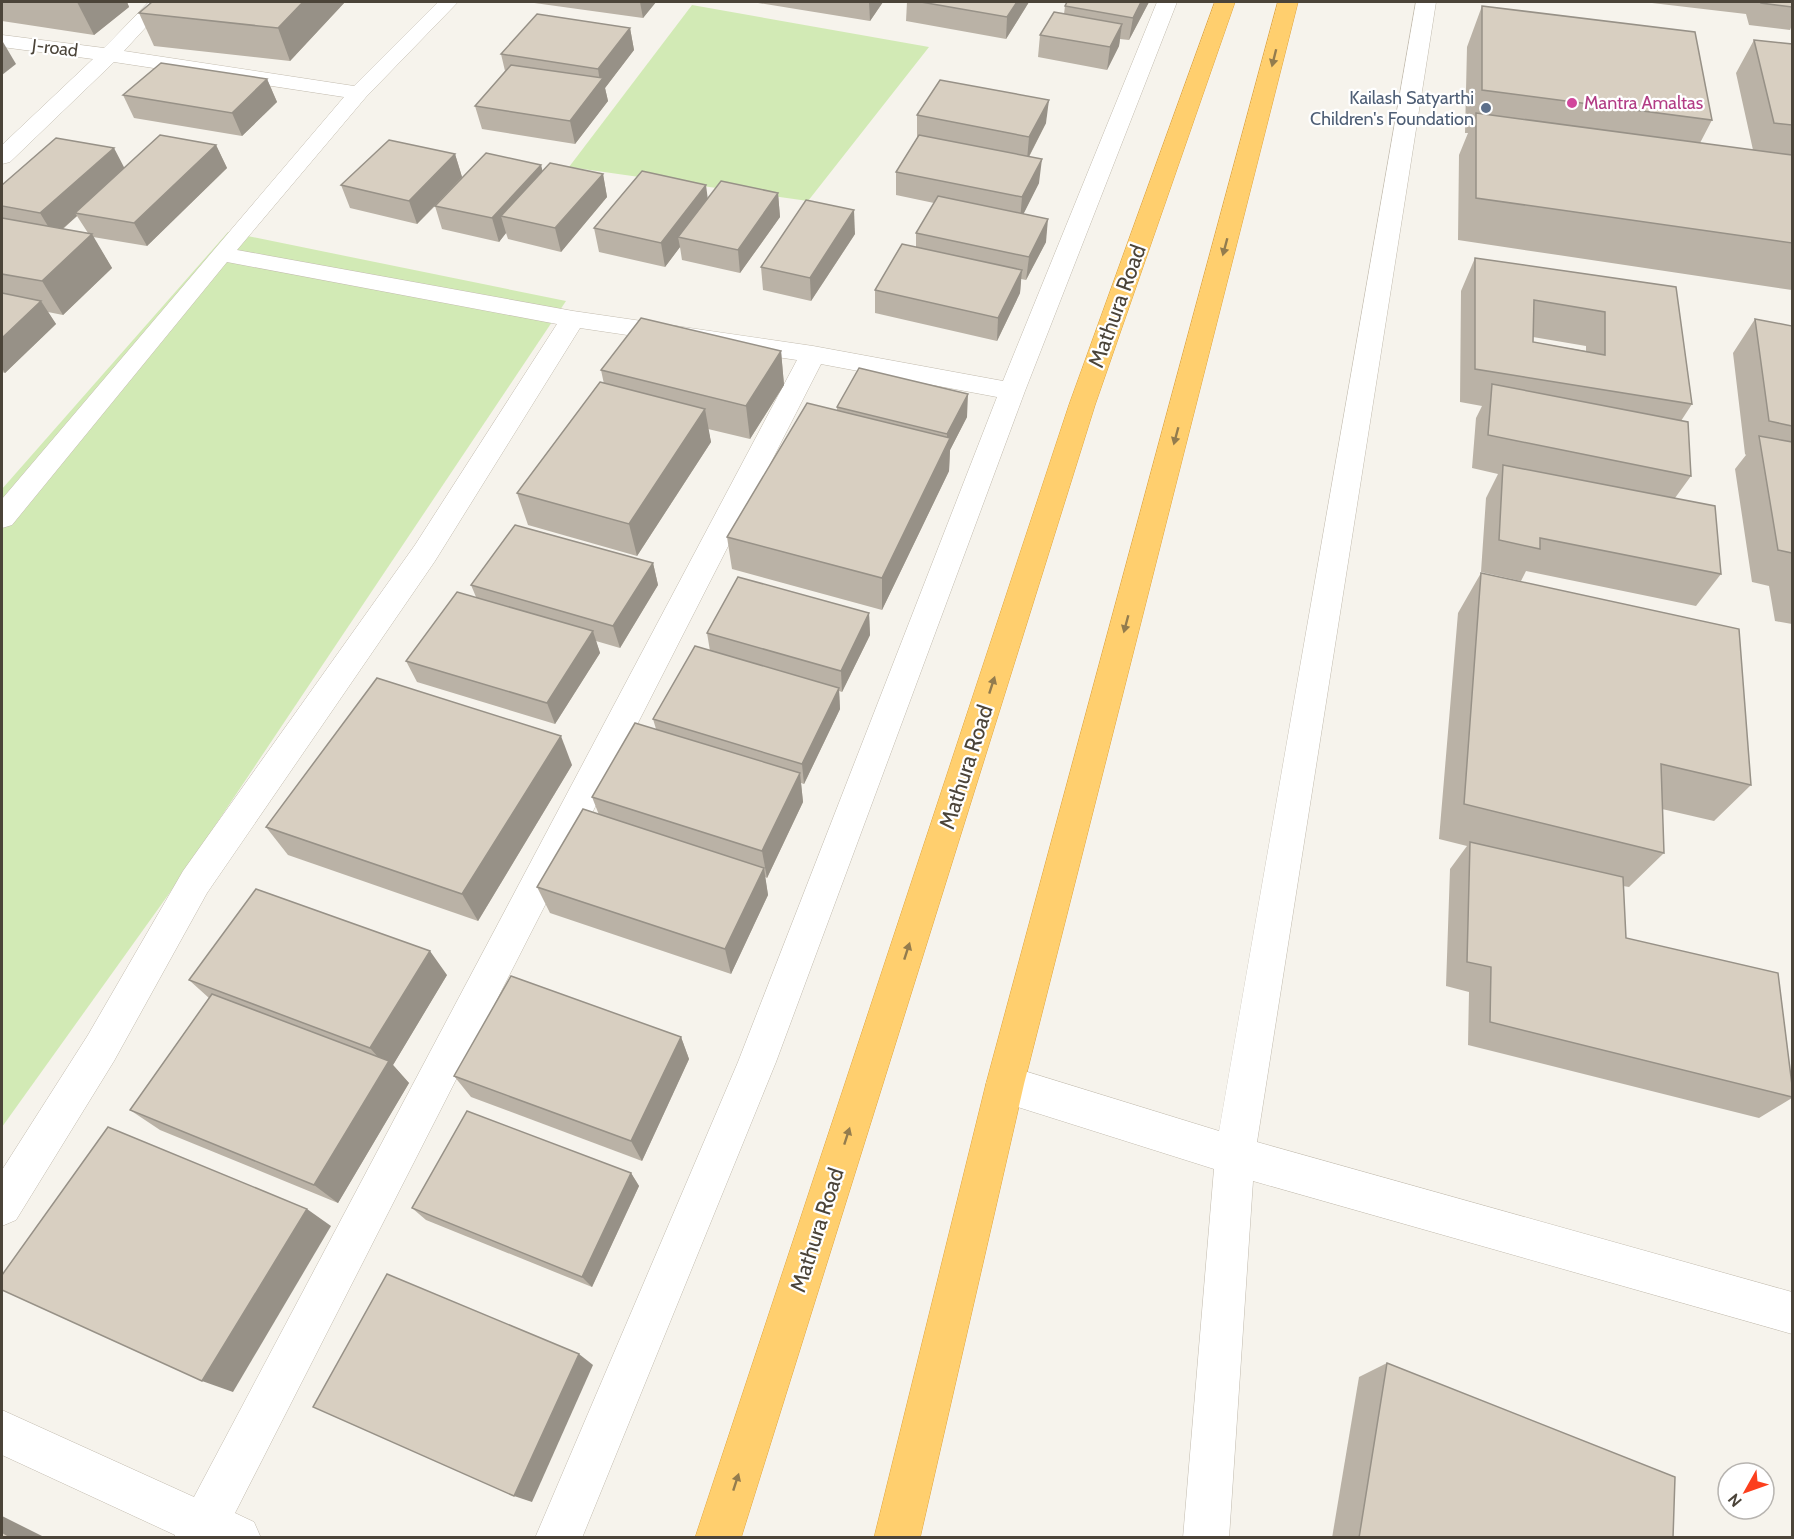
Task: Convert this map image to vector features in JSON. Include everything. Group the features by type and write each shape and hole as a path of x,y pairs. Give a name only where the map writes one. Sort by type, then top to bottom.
{"highway":[{"name":"Mathura Road","path":"718,1538 1082,405 1225,2"},
{"path":"897,1538 1005,1084 1288,2"}],"street":[{"path":"2,157 109,55 159,2"},
{"path":"2,518 221,254 359,93 448,2"},
{"path":"558,1538 757,1062 1012,392 1167,2"},
{"path":"1206,1538 1235,1156 1426,2"},
{"name":"J-road","path":"2,41 359,93"},
{"path":"221,254 573,319 813,354 1012,392"},
{"path":"2,1206 100,1048 195,882 425,553 573,319"},
{"path":"2,1432 213,1533 489,980 683,601 813,354"},
{"path":"1005,1084 1235,1156 1792,1313"}],"green space":[{"path":"692,5 929,47 808,201 569,167"},
{"path":"228,232 566,301 176,884 2,1127 2,489"}],"building":[{"path":"152,2 303,2 278,28 139,13"},
{"path":"921,2 1017,2 1007,17"},
{"path":"1067,2 1141,2 1133,18 1065,6"},
{"path":"1792,2 1792,7 1761,3"},
{"path":"1482,6 1695,32 1712,120 1482,90"},
{"path":"1054,12 1122,24 1110,47 1040,35"},
{"path":"537,14 630,28 598,69 501,54"},
{"path":"1754,40 1792,44 1792,125 1774,123"},
{"path":"161,63 267,79 232,113 123,95"},
{"path":"511,65 603,78 570,121 475,106"},
{"path":"940,80 1049,100 1029,137 917,115"},
{"path":"1476,113 1792,155 1792,243 1476,198"},
{"path":"160,135 216,145 134,223 75,213"},
{"path":"919,135 1042,159 1022,197 896,172"},
{"path":"56,138 114,148 40,213 2,206 2,185"},
{"path":"389,140 455,154 409,201 341,185"},
{"path":"486,153 541,165 492,218 435,206"},
{"path":"550,163 603,174 555,228 501,216"},
{"path":"642,171 706,185 661,243 594,228"},
{"path":"721,181 778,193 738,250 678,237"},
{"path":"938,196 1048,219 1029,257 916,233"},
{"path":"806,200 854,210 810,278 761,267"},
{"path":"2,218 92,234 42,281 2,274"},
{"path":"902,244 1022,270 998,318 875,290"},
{"path":"1475,258 1676,287 1692,404 1475,369","holes":["1534,300 1605,312 1605,355 1533,342"]},
{"path":"2,293 41,301 2,338"},
{"path":"641,318 781,351 746,406 601,370"},
{"path":"1755,319 1792,326 1792,426 1769,421"},
{"path":"859,368 968,394 947,434 837,407"},
{"path":"600,382 705,409 629,524 517,493"},
{"path":"1492,384 1688,422 1691,476 1488,435"},
{"path":"807,403 950,438 882,578 727,537"},
{"path":"1759,436 1792,442 1792,553 1778,550"},
{"path":"1503,465 1715,506 1721,574 1540,538 1540,549 1499,540"},
{"path":"515,525 653,563 613,626 471,585"},
{"path":"1481,573 1739,629 1751,785 1661,764 1664,853 1464,804"},
{"path":"738,577 869,613 841,671 707,633"},
{"path":"457,592 593,631 547,703 406,661"},
{"path":"695,646 839,688 802,764 653,719"},
{"path":"377,678 561,736 462,894 266,827"},
{"path":"635,723 800,773 762,851 592,797"},
{"path":"583,809 764,868 725,949 537,887"},
{"path":"1470,842 1623,877 1626,938 1778,973 1792,1097 1490,1022 1491,967 1467,962"},
{"path":"256,889 430,951 370,1048 189,980"},
{"path":"511,976 681,1037 631,1141 454,1076"},
{"path":"212,994 389,1061 314,1185 130,1110"},
{"path":"467,1111 631,1173 582,1277 412,1208"},
{"path":"108,1127 307,1209 202,1381 2,1290 2,1275"},
{"path":"387,1274 579,1354 514,1496 313,1407"},
{"path":"1387,1363 1675,1477 1673,1538 1359,1538"},
{"path":"2,1532 12,1538 2,1538"}],"place":[{"name":"Mantra Amaltas","path":"1572,103"},
{"name":"Kailash Satyarthi Children's Foundation","path":"1486,108"}]}
